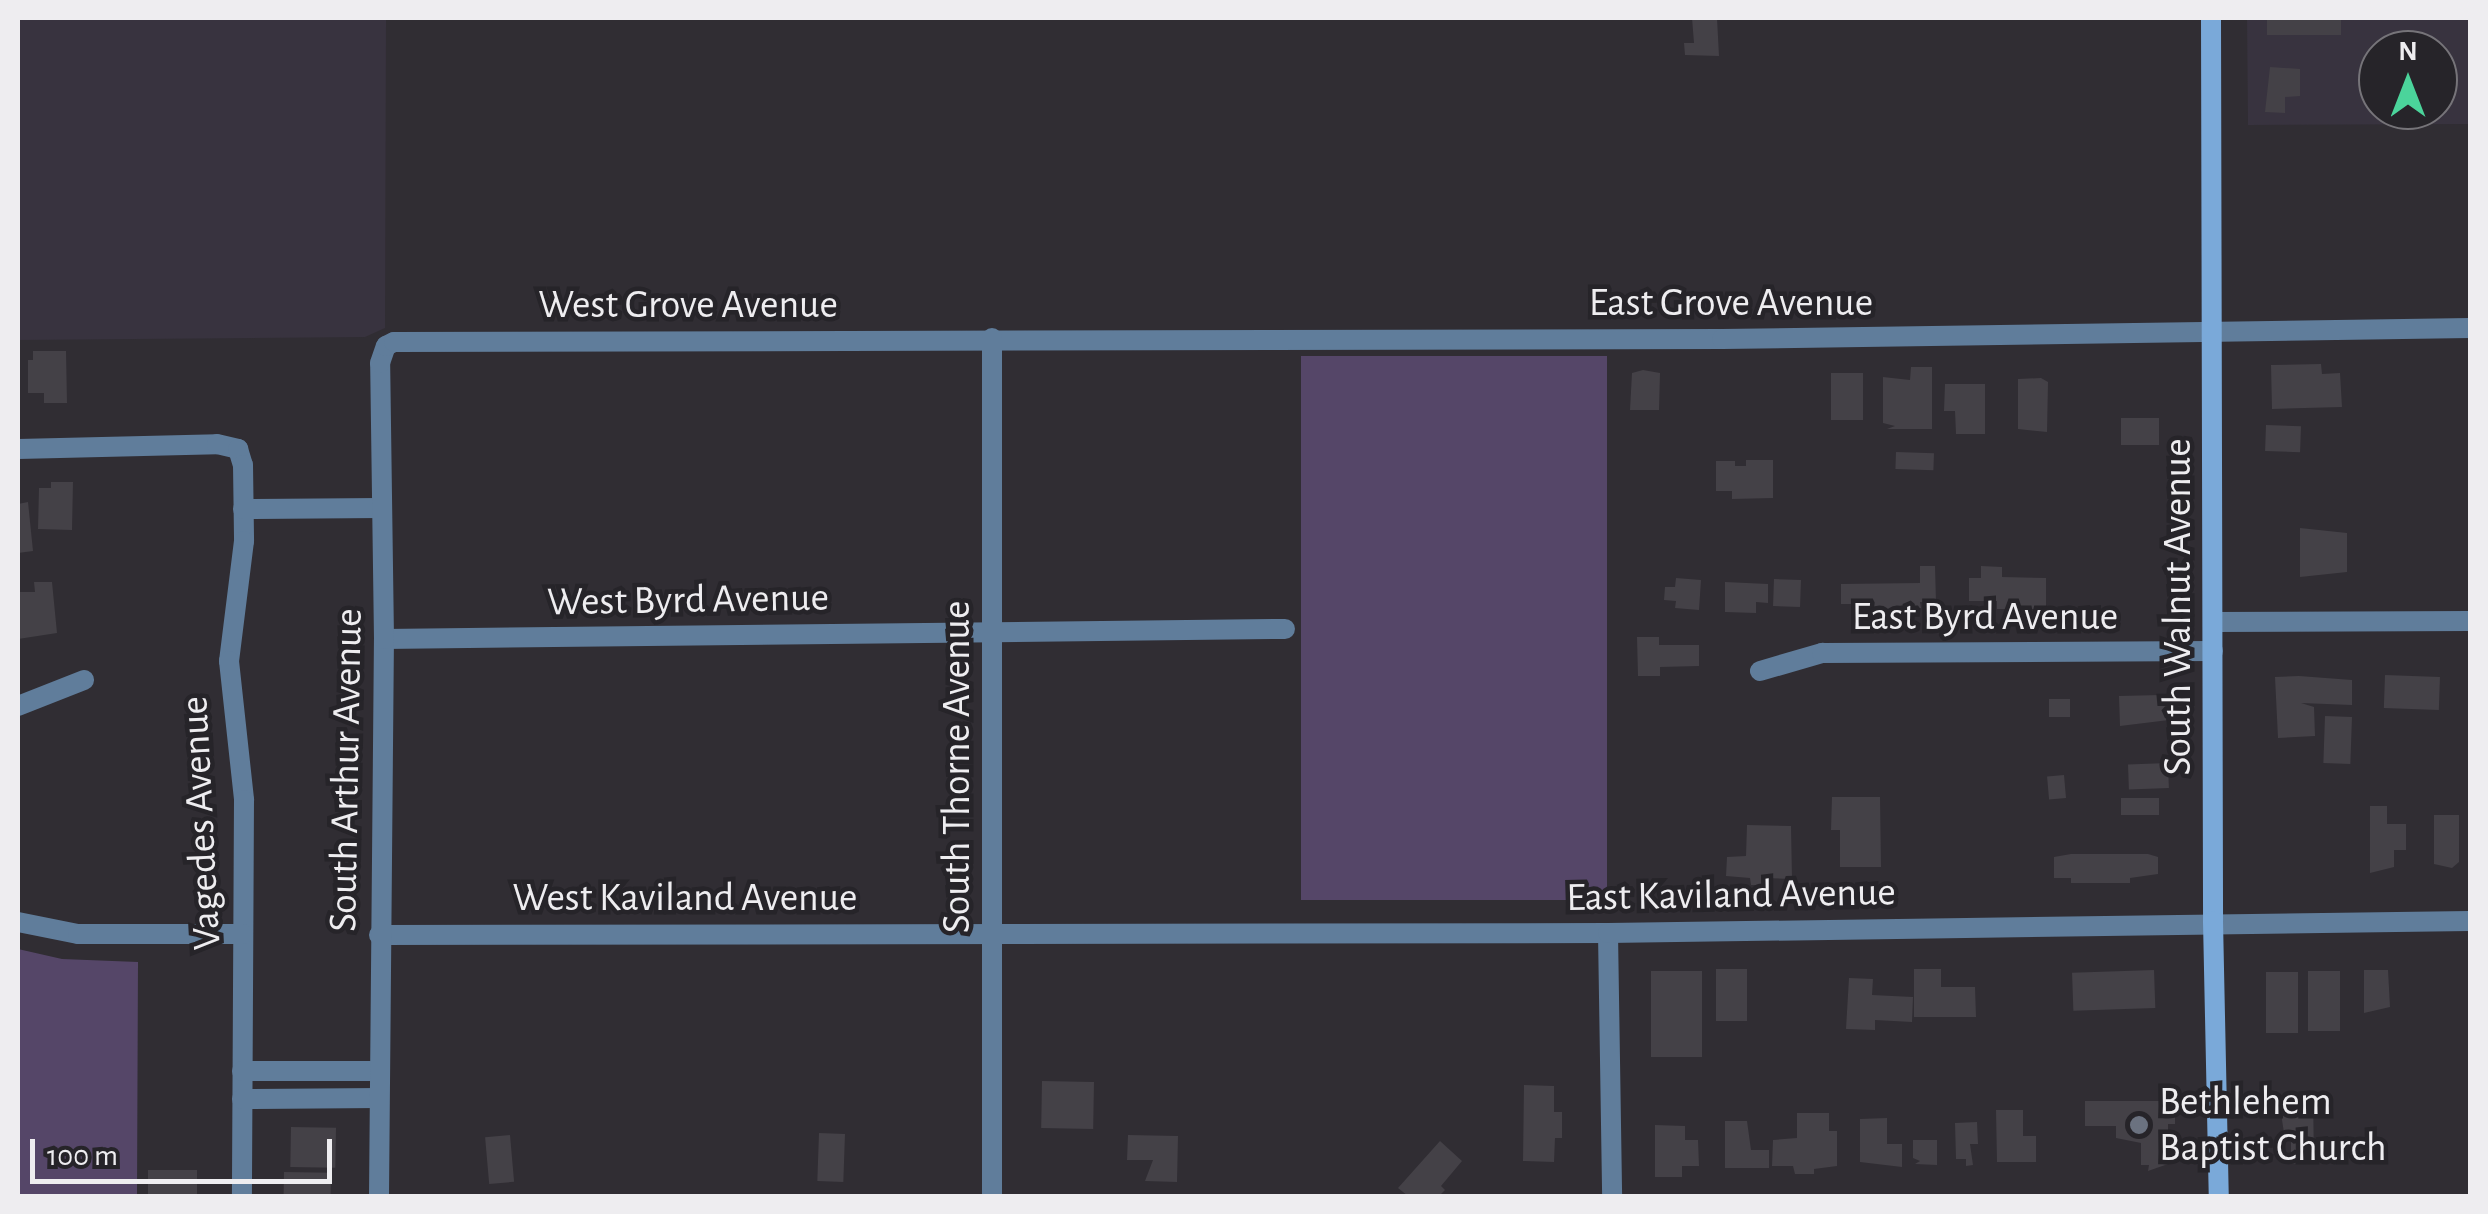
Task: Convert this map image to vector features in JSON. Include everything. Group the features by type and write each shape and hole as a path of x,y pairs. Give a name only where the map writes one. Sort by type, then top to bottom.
{"street":[{"name":"South Walnut Avenue","path":"2211,18 2213,922 2219,1196"},
{"name":"East Grove Avenue","path":"992,338 1722,339 2470,328"},
{"name":"West Grove Avenue","path":"386,346 405,341 992,338"},
{"name":"South Thorne Avenue","path":"992,338 992,1196"},
{"name":"South Arthur Avenue","path":"379,1196 378,935 384,639 380,364 386,346"},
{"name":"Vagedes Avenue","path":"18,449 217,444 238,448 243,466 243,510 229,661 242,768 242,1196"},
{"path":"243,510 380,508"},
{"path":"2213,622 2470,622"},
{"path":"992,632 1284,629"},
{"name":"West Byrd Avenue","path":"384,639 992,632"},
{"name":"East Byrd Avenue","path":"1760,671 1822,652 2213,651"},
{"path":"18,706 84,680"},
{"name":"East Kaviland Avenue","path":"992,930 1608,933 2470,921"},
{"path":"18,922 78,934 243,934"},
{"name":"West Kaviland Avenue","path":"378,935 992,930"},
{"path":"1608,933 1612,1196"},
{"path":"242,1070 378,1070"},
{"path":"242,1098 378,1098"}],"shaded area":[{"path":"18,18 386,18 385,328 365,337 18,340"},
{"path":"2247,18 2470,18 2470,124 2458,124 2458,30 2358,30 2358,125 2248,125"},
{"path":"1301,356 1607,356 1607,900 1301,900"},
{"path":"18,949 62,959 138,962 137,1196 18,1196"}],"building":[{"path":"1692,18 1717,18 1719,56 1685,55 1684,43 1694,43"},
{"path":"2267,18 2341,18 2341,35 2267,35"},
{"path":"2270,67 2300,69 2300,96 2285,97 2285,113 2265,112"},
{"path":"33,351 66,351 67,403 44,403 44,393 28,393 28,360 33,360"},
{"path":"2321,364 2322,374 2340,373 2342,407 2272,409 2271,365"},
{"path":"1911,367 1932,367 1932,429 1887,429 1895,426 1883,423 1883,377 1910,380"},
{"path":"1632,373 1660,373 1659,410 1630,410"},
{"path":"1831,373 1863,373 1863,420 1831,420"},
{"path":"2041,378 2048,382 2047,432 2018,429 2018,379"},
{"path":"1945,384 1985,384 1985,434 1956,434 1955,411 1944,411"},
{"path":"2121,418 2159,418 2159,445 2121,445"},
{"path":"2266,425 2301,426 2300,452 2265,451"},
{"path":"1896,452 1934,453 1933,470 1895,469"},
{"path":"1746,460 1773,460 1773,498 1732,499 1732,491 1716,491 1716,461 1735,461 1735,466 1746,466"},
{"path":"51,482 73,482 72,530 38,529 39,488 51,488"},
{"path":"28,502 33,551 18,553 18,504"},
{"path":"2300,528 2347,533 2347,572 2300,577"},
{"path":"1920,566 1935,566 1936,602 1920,602 1921,608 1859,609 1859,604 1841,604 1841,584 1920,583"},
{"path":"1981,566 2002,567 2002,577 2046,578 2046,609 1997,609 1997,601 1969,601 1969,578 1981,578"},
{"path":"1676,578 1701,580 1699,610 1675,608 1676,601 1664,600 1665,587 1675,587"},
{"path":"1774,579 1801,580 1800,607 1773,606"},
{"path":"34,582 52,582 57,633 18,639 18,592 35,592"},
{"path":"1725,582 1768,584 1768,603 1756,602 1756,613 1725,612"},
{"path":"1637,637 1659,637 1659,645 1699,645 1699,666 1660,667 1660,676 1638,676"},
{"path":"2385,675 2440,677 2439,710 2384,708"},
{"path":"2275,677 2352,680 2352,705 2301,703 2314,707 2315,736 2278,738"},
{"path":"2161,695 2162,701 2169,700 2169,720 2120,726 2119,696"},
{"path":"2049,699 2070,699 2070,717 2049,717"},
{"path":"2325,716 2352,717 2350,764 2323,763"},
{"path":"2168,763 2169,788 2129,789 2128,764"},
{"path":"2064,775 2066,798 2049,799 2047,776"},
{"path":"1832,797 1880,797 1881,867 1840,867 1840,830 1831,830"},
{"path":"2121,798 2159,798 2159,815 2121,815"},
{"path":"2370,806 2387,806 2387,824 2406,824 2406,850 2394,850 2394,867 2370,873"},
{"path":"2434,815 2459,815 2459,862 2452,868 2434,864"},
{"path":"1747,825 1791,826 1792,879 1765,878 1763,885 1751,885 1750,878 1726,876 1727,857 1746,856"},
{"path":"2148,854 2158,857 2158,874 2130,878 2130,883 2071,883 2071,878 2054,878 2054,857"},
{"path":"1716,969 1747,969 1747,1021 1716,1021"},
{"path":"1914,969 1941,969 1941,987 1975,987 1976,1017 1914,1017"},
{"path":"2154,970 2155,1008 2073,1011 2072,973"},
{"path":"2364,970 2388,970 2390,1007 2364,1013"},
{"path":"1651,971 1702,971 1702,1057 1651,1057"},
{"path":"2308,971 2340,971 2340,1031 2308,1031"},
{"path":"2266,972 2298,972 2298,1033 2266,1033"},
{"path":"1849,978 1873,979 1872,995 1913,997 1912,1022 1875,1020 1875,1030 1846,1029"},
{"path":"1042,1081 1094,1082 1093,1129 1041,1128"},
{"path":"1524,1085 1554,1086 1554,1112 1562,1112 1562,1138 1555,1138 1554,1162 1523,1161"},
{"path":"2313,1093 2314,1162 2291,1164 2291,1139 2285,1139 2282,1120 2282,1094"},
{"path":"2085,1101 2175,1101 2175,1124 2168,1124 2168,1164 2148,1171 2149,1165 2141,1165 2141,1143 2116,1138 2116,1126 2085,1126"},
{"path":"1996,1110 2023,1110 2023,1136 2036,1136 2036,1162 1997,1162"},
{"path":"1797,1113 1829,1113 1829,1131 1837,1131 1837,1166 1814,1169 1814,1174 1795,1174 1793,1166 1772,1166 1773,1140 1797,1138"},
{"path":"1887,1118 1887,1144 1902,1144 1902,1167 1860,1162 1860,1119"},
{"path":"1725,1121 1747,1121 1751,1150 1769,1150 1769,1168 1725,1168"},
{"path":"1977,1122 1978,1144 1970,1144 1973,1165 1966,1166 1966,1159 1956,1159 1955,1123"},
{"path":"1655,1125 1685,1126 1685,1140 1698,1140 1699,1166 1682,1166 1682,1177 1655,1177"},
{"path":"291,1127 336,1128 335,1168 290,1167"},
{"path":"819,1133 845,1134 843,1182 817,1181"},
{"path":"510,1135 514,1182 489,1184 485,1137"},
{"path":"1128,1135 1178,1136 1177,1182 1145,1181 1153,1160 1127,1160"},
{"path":"1913,1140 1937,1140 1937,1165 1915,1164 1920,1161 1913,1158"},
{"path":"1440,1141 1462,1161 1441,1186 1445,1190 1439,1196 1408,1196 1398,1188"},
{"path":"148,1170 197,1170 197,1196 148,1196"},
{"path":"284,1172 331,1173 331,1196 284,1196"}],"place":[{"name":"Bethlehem Baptist Church","path":"2139,1125"}]}
